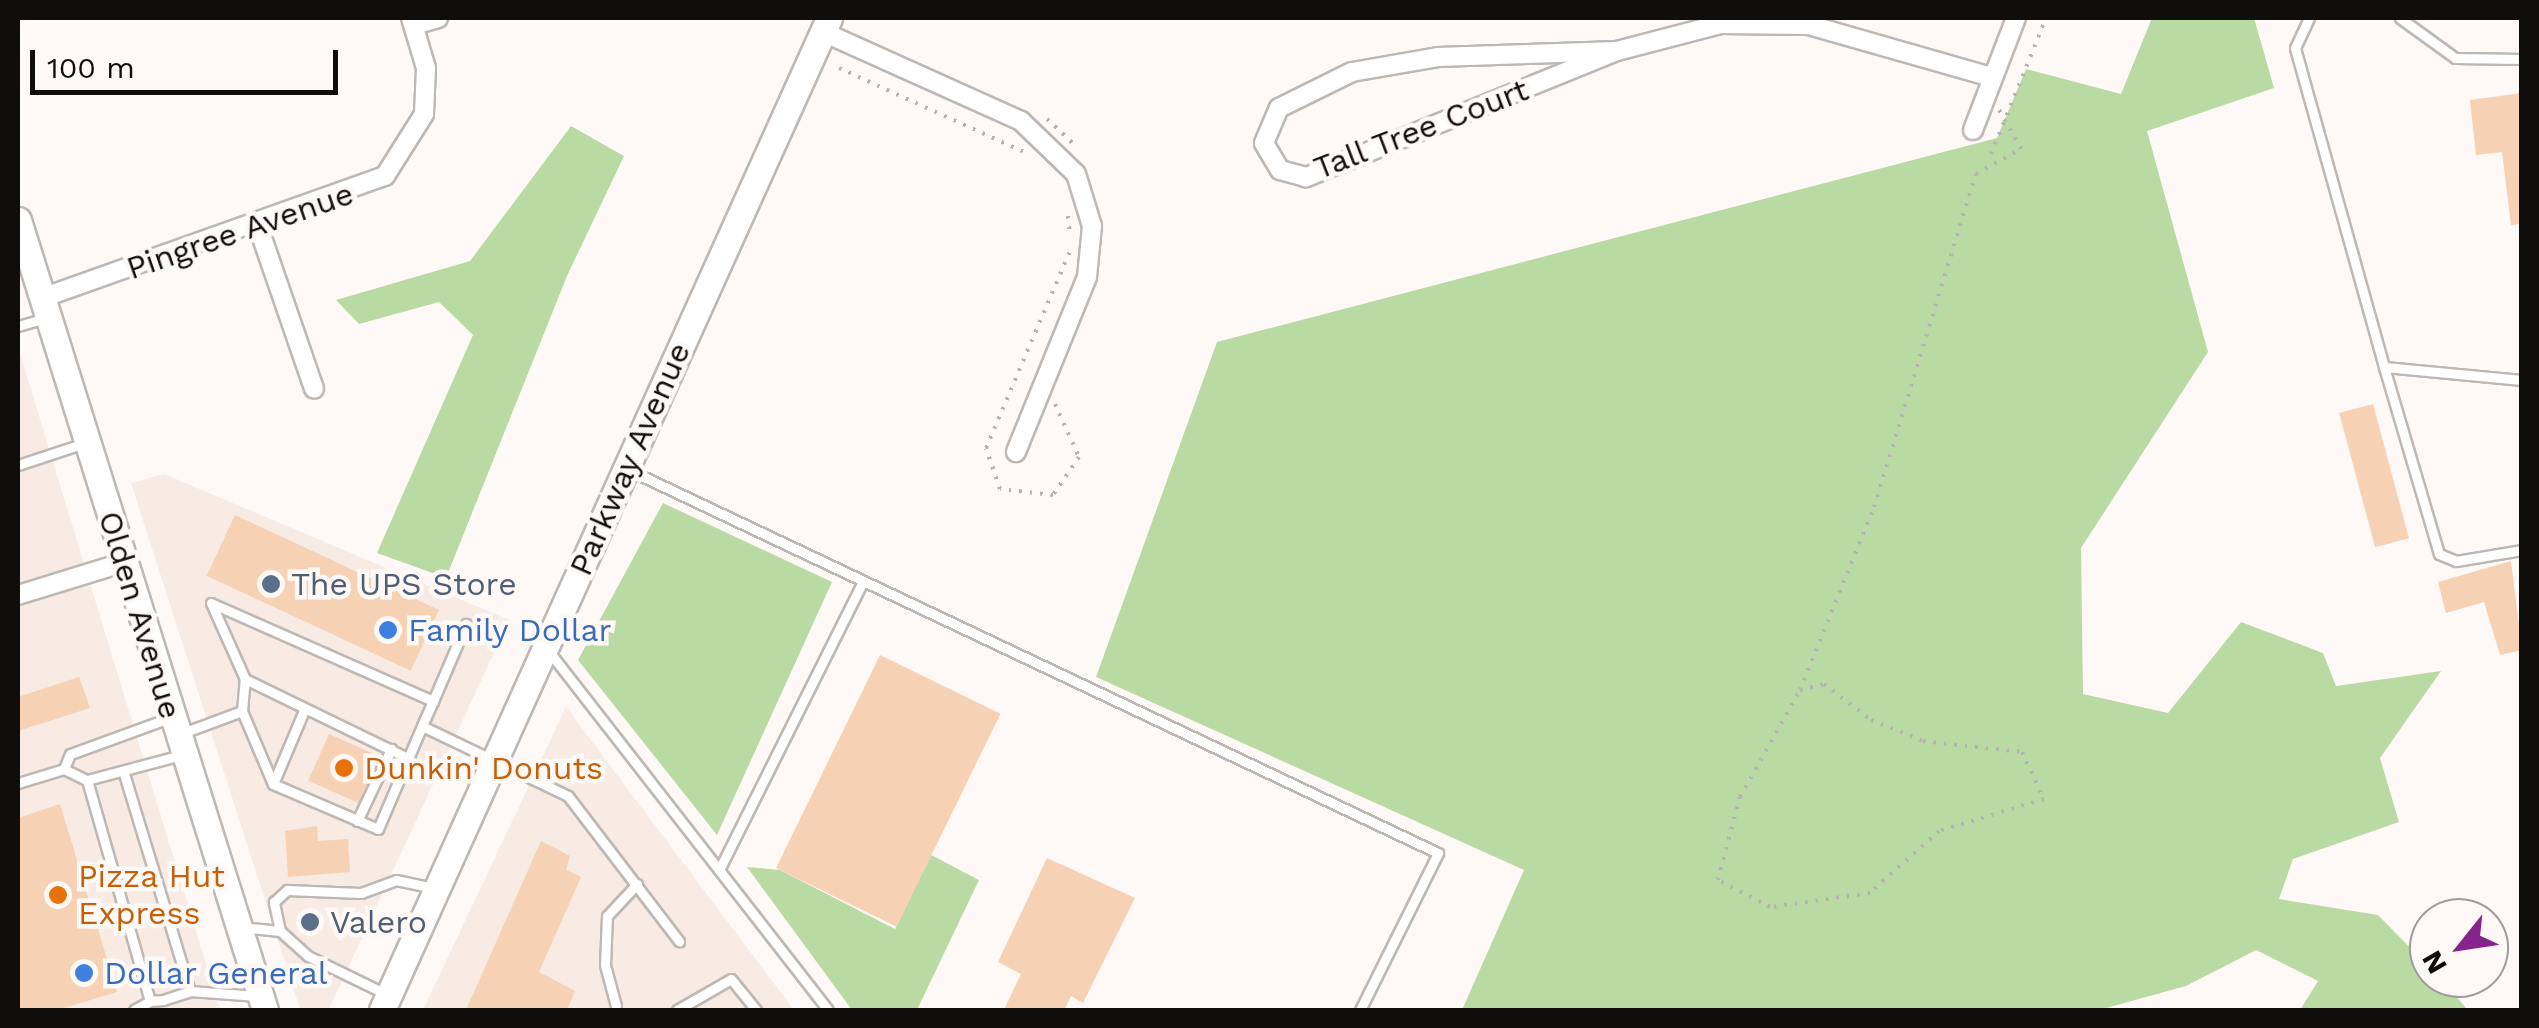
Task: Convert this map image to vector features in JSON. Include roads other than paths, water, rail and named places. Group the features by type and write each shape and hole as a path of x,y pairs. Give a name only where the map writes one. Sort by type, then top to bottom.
{"main road":[{"name":"Parkway Avenue","path":"385,1003 826,25"},
{"name":"Olden Avenue","path":"18,220 122,563 263,1003"}],"street":[{"path":"413,21 438,18"},
{"path":"1973,130 2016,18"},
{"name":"Pingree Avenue","path":"45,308 258,226 364,190 404,157 428,92 413,21"},
{"name":"Tall Tree Court","path":"1617,51 1438,57 1352,72 1279,108 1264,144 1280,170 1306,177 1617,51 1721,24 1794,24 1900,44 1992,77"},
{"path":"826,25 1021,121 1076,174 1092,226 1087,277 1016,452"},
{"path":"258,226 314,389"},
{"path":"18,595 122,563"}],"lane":[{"path":"2309,18 2294,48 2439,554 2456,561 2522,550"},
{"path":"2400,18 2456,58 2522,59"},
{"path":"18,326 45,308"},
{"path":"2384,367 2522,380"},
{"path":"18,465 88,442"},
{"path":"626,469 1438,852 1360,1010"},
{"path":"718,870 863,581"},
{"path":"434,701 211,603 245,679 242,711 273,784 378,830 410,759 466,624"},
{"path":"546,646 828,1010"},
{"path":"245,679 410,759"},
{"path":"273,784 306,708"},
{"path":"64,769 70,754 177,735 242,711"},
{"path":"422,726 568,796 679,941"},
{"path":"18,783 64,769 87,780 122,770 177,735"},
{"path":"357,821 390,750"},
{"path":"122,770 190,991"},
{"path":"87,780 150,1001"},
{"path":"280,931 274,902 287,890 361,892 396,880 437,889"},
{"path":"616,1006 605,965 607,916 637,884"},
{"path":"238,927 280,931 385,1003"},
{"path":"677,1010 731,979 756,1010"},
{"path":"134,1010 150,1001 190,991 263,1003"}],"place":[{"name":"The UPS Store","path":"271,584"},
{"name":"Family Dollar","path":"388,630"},
{"name":"Dunkin' Donuts","path":"344,768"},
{"name":"Pizza Hut Express","path":"58,895"},
{"name":"Valero","path":"310,922"},
{"name":"Dollar General","path":"84,973"}]}
